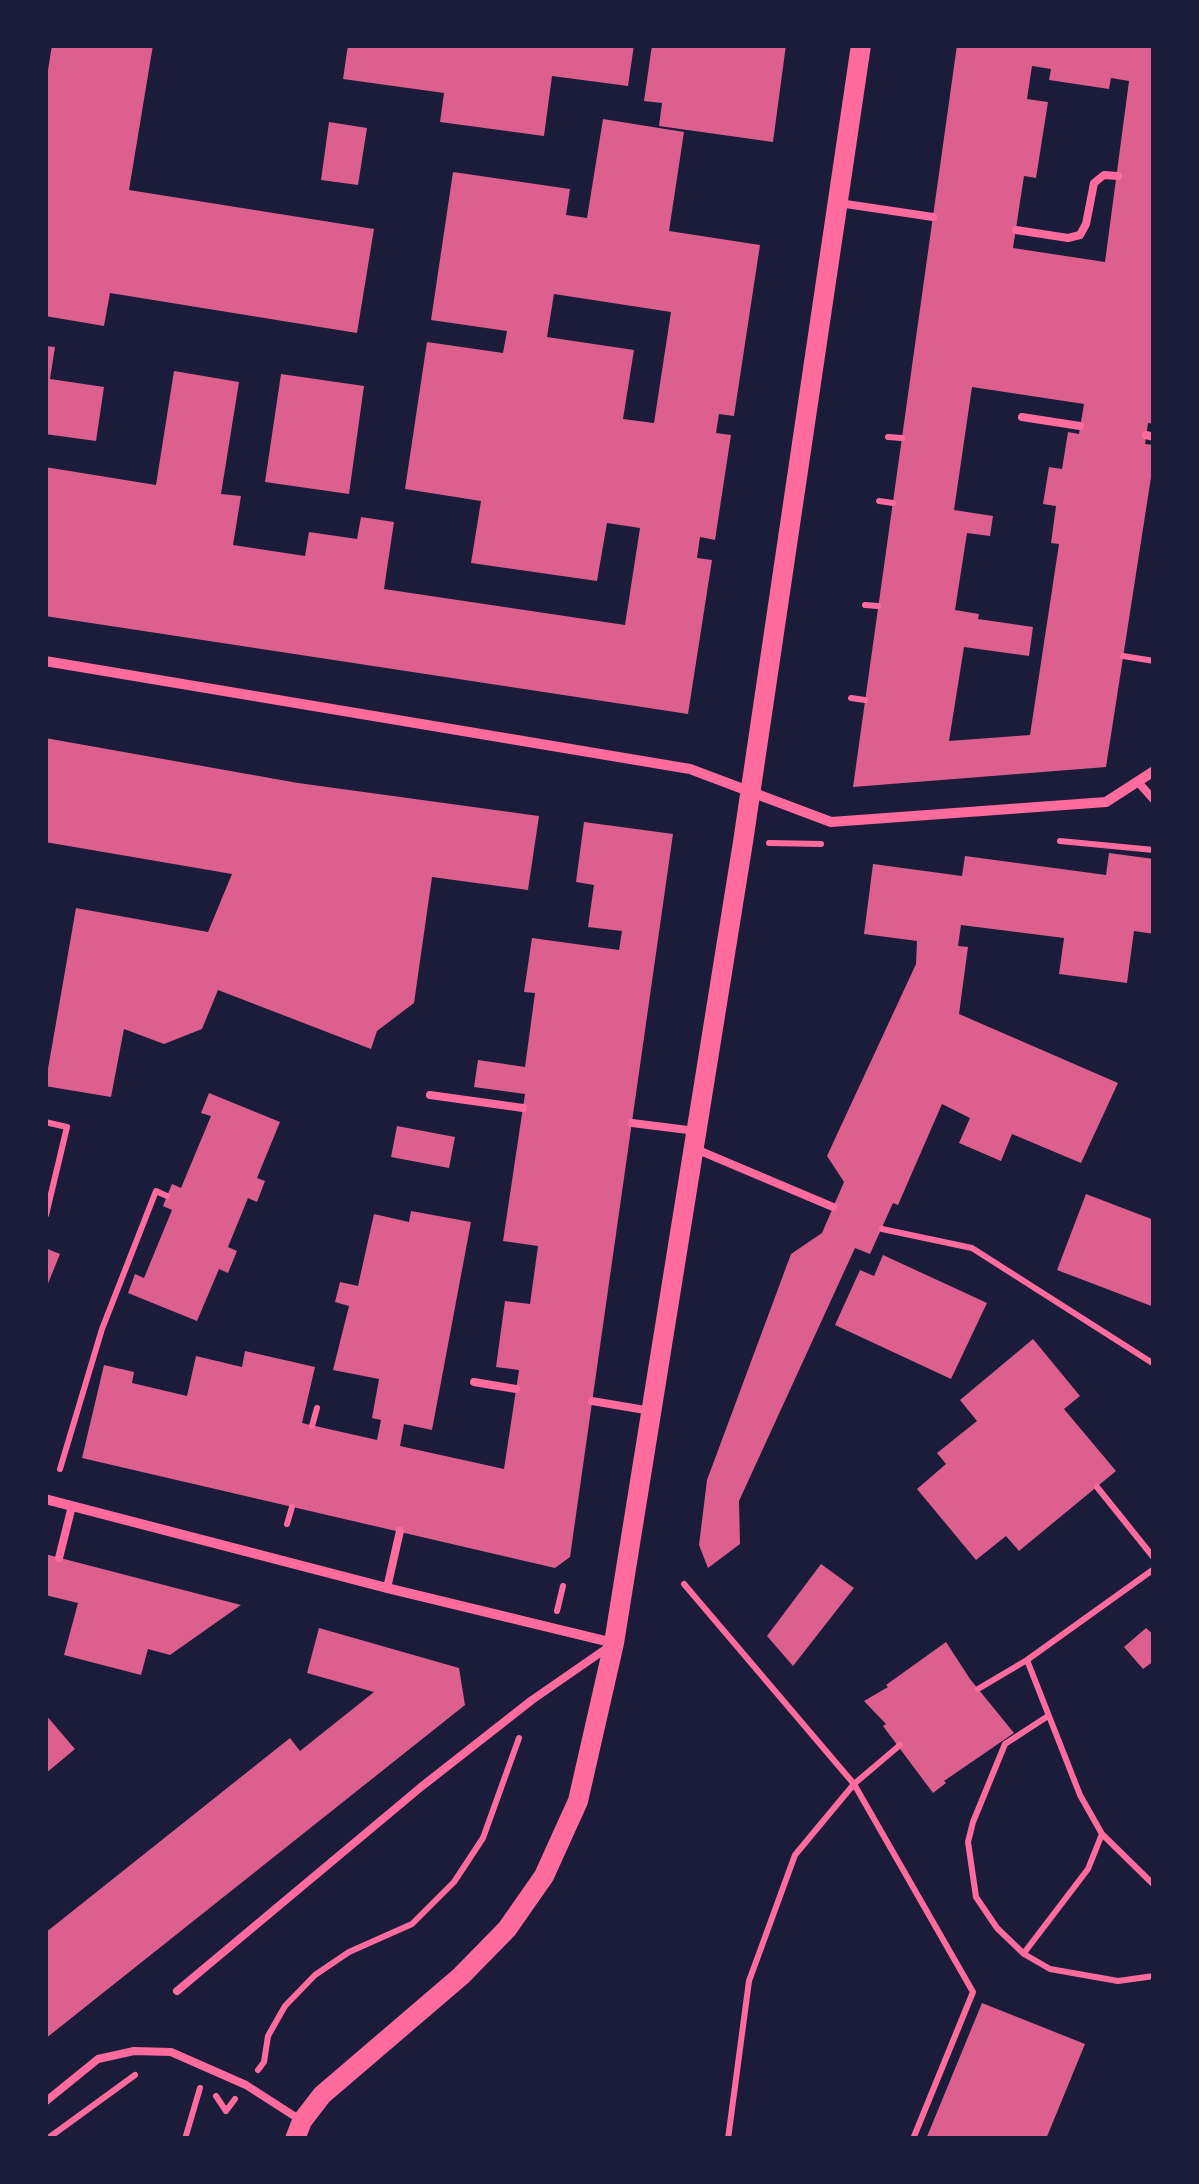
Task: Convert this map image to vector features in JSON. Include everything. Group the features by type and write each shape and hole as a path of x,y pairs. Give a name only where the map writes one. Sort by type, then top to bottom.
{"main road":[{"path":"298,2130 322,2095 461,1976 508,1929 544,1876 578,1801 614,1643 750,792 861,45"}],"street":[{"path":"45,661 690,769 831,822 1106,802 1154,771"},
{"path":"45,1499 614,1643"}],"lane":[{"path":"1016,230 1074,238 1086,224 1094,182 1104,175 1118,176"},
{"path":"838,203 933,218"},
{"path":"1022,416 1080,426"},
{"path":"1138,782 1154,800"},
{"path":"430,1094 523,1108"},
{"path":"632,1123 695,1140 833,1207"},
{"path":"474,1382 516,1389"},
{"path":"592,1401 651,1411"},
{"path":"59,1558 72,1506"},
{"path":"387,1588 400,1532"},
{"path":"177,1991 421,1787 532,1700 614,1643"},
{"path":"45,2102 98,2060 134,2052 171,2052 246,2085 298,2130"}],"path":[{"path":"888,437 902,438"},
{"path":"879,501 893,503"},
{"path":"864,605 878,606"},
{"path":"1124,656 1154,662"},
{"path":"851,698 865,700"},
{"path":"1060,841 1154,850"},
{"path":"45,1122 67,1127 46,1215"},
{"path":"60,1469 102,1329 142,1225 156,1191 167,1196"},
{"path":"882,1229 972,1248 1154,1364"},
{"path":"312,1426 317,1408"},
{"path":"1097,1487 1154,1558"},
{"path":"287,1524 292,1507"},
{"path":"978,1689 1027,1660 1154,1569"},
{"path":"684,1584 854,1784 973,1992 912,2139"},
{"path":"552,1629 563,1586"},
{"path":"1027,1660 1080,1794 1102,1834 1154,1885"},
{"path":"190,2080 216,2096 226,2111 264,2062 268,2036 284,2006 315,1975 349,1952 412,1924 454,1882 483,1838 532,1700"},
{"path":"1048,1716 1004,1744 973,1822 968,1842 976,1898 997,1928 1024,1954 1050,1969 1118,1981 1154,1976"},
{"path":"728,2139 749,1981 795,1855 854,1784 900,1745"},
{"path":"1024,1954 1088,1870 1102,1834"},
{"path":"47,2139 134,2075 145,2074"},
{"path":"186,2139 202,2084"}],"building":[{"path":"52,45 153,45 129,190 374,229 357,333 110,293 104,326 45,316 45,89"},
{"path":"348,45 634,45 628,86 552,76 544,136 440,122 444,93 343,79"},
{"path":"652,45 786,45 773,142 659,126 662,103 644,101"},
{"path":"957,45 1154,45 1154,424 1148,423 1145,444 1154,445 1154,458 1106,767 853,787","holes":["1032,66 1051,69 1049,80 1109,89 1111,78 1129,81 1105,262 1013,248 1024,176 1036,178 1048,102 1027,99","972,387 1084,404 1079,434 1068,432 1062,469 1049,467 1043,504 1056,506 1051,543 1059,544 1030,735 949,741 964,647 1029,656 1033,627 978,619 979,614 955,610 967,533 990,536 993,516 954,510"]},
{"path":"603,119 684,132 669,231 760,245 734,416 719,414 716,433 731,435 715,540 700,537 697,558 712,560 688,714 45,616 45,467 156,485 174,371 239,382 221,494 241,496 233,545 305,556 309,532 357,539 361,517 394,522 384,589 625,625 640,528 607,523 597,581 471,563 481,501 405,489 427,342 503,353 507,331 431,320 453,172 570,189 566,215 587,218","holes":["554,294 671,312 654,423 623,419 634,350 547,337"]},
{"path":"329,122 367,128 358,185 321,180"},
{"path":"45,346 55,347 50,379 104,387 96,441 45,434"},
{"path":"281,374 364,386 349,494 265,482"},
{"path":"45,738 298,783 539,816 528,890 432,877 414,1003 377,1031 371,1049 218,990 202,1029 164,1044 124,1029 111,1097 45,1086 76,908 208,932 232,874 45,842"},
{"path":"584,822 673,834 570,1557 555,1568 82,1458 104,1365 134,1372 132,1383 187,1396 196,1356 242,1367 245,1351 315,1367 302,1423 377,1440 381,1420 372,1418 379,1379 333,1370 349,1306 335,1302 340,1282 358,1286 374,1214 409,1222 411,1211 471,1222 432,1430 404,1424 400,1446 504,1469 519,1370 496,1367 505,1301 530,1304 538,1246 503,1241 525,1094 474,1087 478,1060 525,1067 535,993 524,992 532,938 619,950 622,931 588,927 594,885 576,882"},
{"path":"1109,853 1154,859 1154,934 1134,931 1127,983 1059,974 1064,938 961,925 958,946 968,947 959,1014 1118,1083 1081,1163 1012,1134 1001,1161 959,1143 970,1118 942,1104 898,1205 893,1203 870,1254 855,1248 739,1501 740,1544 708,1568 699,1545 707,1480 791,1254 822,1233 844,1182 827,1156 916,964 917,941 864,934 873,864 962,876 965,856 1106,875"},
{"path":"209,1093 280,1122 257,1178 265,1181 257,1202 248,1198 228,1247 237,1251 228,1273 219,1269 197,1321 128,1293 135,1274 144,1278 172,1210 163,1206 167,1196 172,1184 181,1188 211,1116 201,1113"},
{"path":"397,1126 455,1137 449,1168 391,1157"},
{"path":"1086,1194 1154,1220 1154,1307 1057,1270"},
{"path":"45,1248 60,1254 45,1291"},
{"path":"883,1255 987,1303 951,1379 835,1325 860,1270 874,1276"},
{"path":"1033,1339 1080,1396 1064,1409 1116,1471 1019,1551 1006,1536 976,1560 917,1489 946,1464 937,1453 977,1421 960,1400"},
{"path":"45,1554 241,1605 170,1655 148,1649 141,1675 64,1655 78,1603 45,1595"},
{"path":"821,1564 854,1588 793,1666 767,1636"},
{"path":"319,1628 459,1668 465,1705 45,2039 45,1933 290,1738 300,1751 374,1692 307,1673"},
{"path":"1146,1628 1154,1635 1154,1661 1143,1669 1124,1647"},
{"path":"946,1642 1014,1733 944,1781 933,1793 883,1726 886,1724 864,1701"},
{"path":"45,1714 75,1749 45,1774"},
{"path":"982,2003 1085,2044 1046,2139 926,2139"}]}
